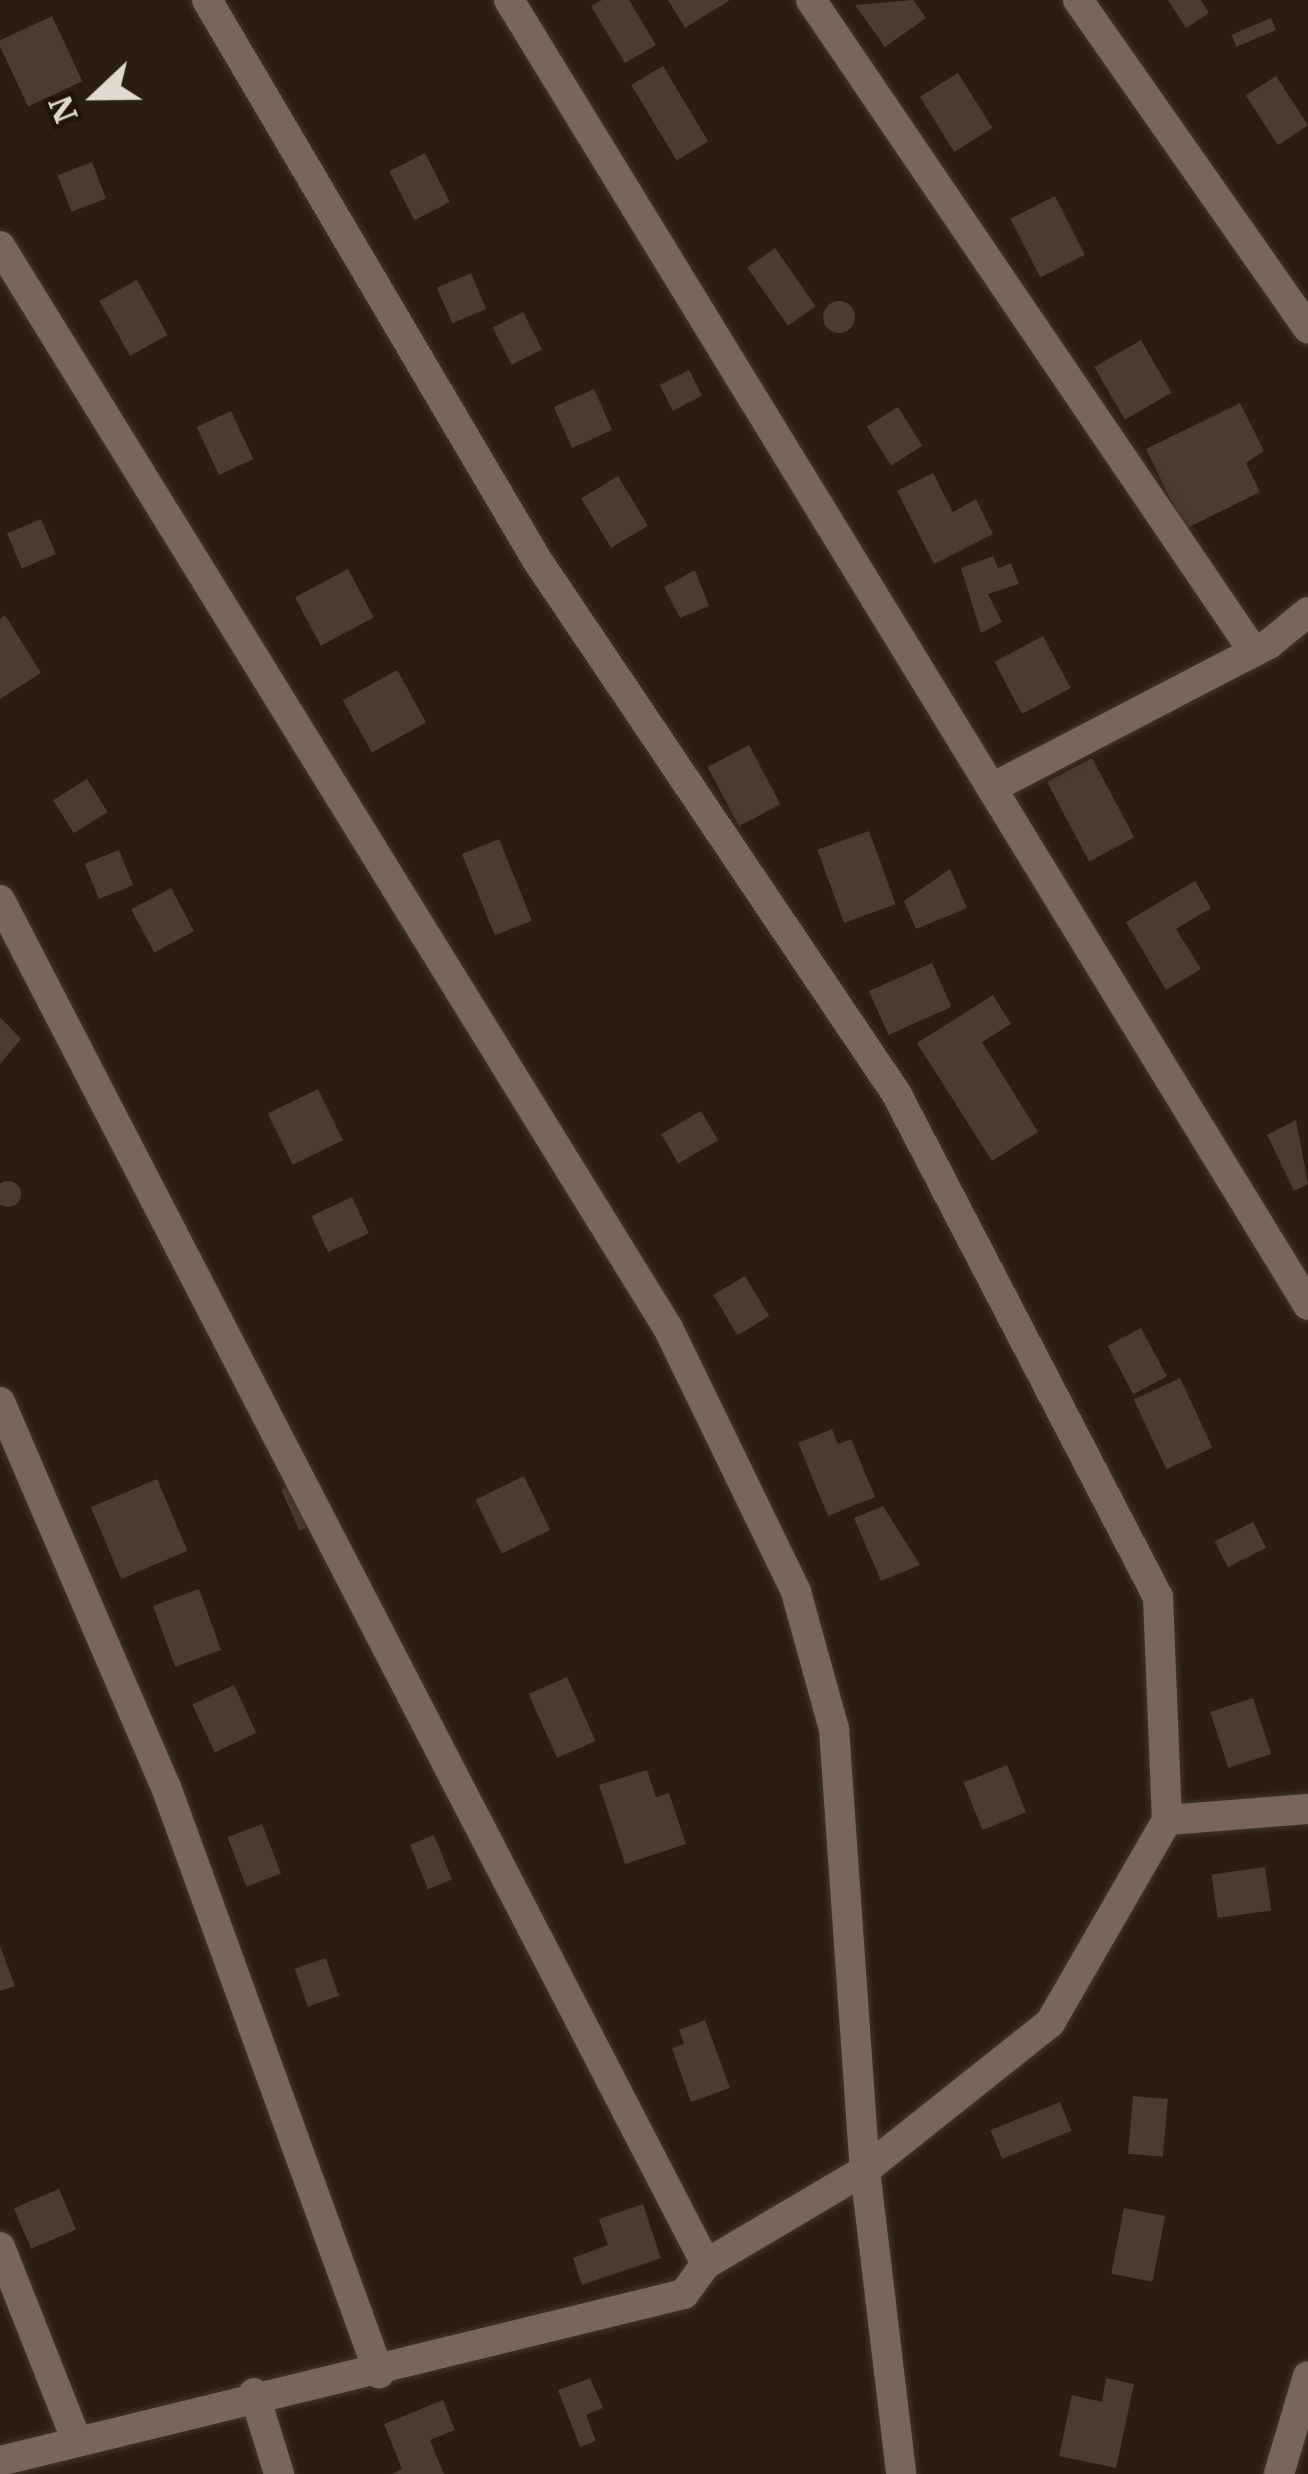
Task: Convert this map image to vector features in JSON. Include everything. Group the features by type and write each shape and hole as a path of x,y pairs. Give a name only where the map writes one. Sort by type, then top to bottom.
{"street":[{"path":"0,2461 254,2393 379,2373 684,2294 706,2264 866,2170 1050,2023 1167,1820 1158,1597 907,1114 537,560 207,0"},
{"path":"509,0 1308,1305"},
{"path":"811,0 1254,652"},
{"path":"1078,0 1308,329"},
{"path":"0,246 668,1328 796,1592 834,1729 866,2170 902,2474"},
{"path":"992,788 1254,652 1308,611"},
{"path":"0,900 706,2264"},
{"path":"0,1402 166,1787 379,2373"},
{"path":"1167,1820 1308,1809"},
{"path":"0,2247 77,2440"},
{"path":"1279,2474 1308,2376"},
{"path":"254,2393 279,2474"}],"building":[{"path":"602,0 629,0 656,45 625,63 591,6"},
{"path":"668,0 730,0 685,28"},
{"path":"913,0 926,18 885,47 855,5"},
{"path":"1168,0 1201,0 1209,13 1186,28"},
{"path":"52,16 82,81 28,107 0,40"},
{"path":"1271,18 1276,30 1236,47 1231,35"},
{"path":"663,66 708,141 677,160 631,85"},
{"path":"958,73 992,128 954,152 920,97"},
{"path":"1276,76 1308,125 1278,145 1246,96"},
{"path":"425,153 450,202 414,220 389,171"},
{"path":"92,162 106,198 71,212 57,175"},
{"path":"1055,196 1085,255 1040,278 1010,219"},
{"path":"775,248 816,306 788,326 747,268"},
{"path":"471,273 486,309 452,323 437,287"},
{"path":"137,280 168,335 130,356 99,301"},
{"path":"839,301 851,305 855,317 851,329 839,333 827,329 823,317 827,305"},
{"path":"523,312 542,349 512,365 493,327"},
{"path":"1141,340 1172,393 1125,420 1094,367"},
{"path":"689,370 702,396 673,411 660,385"},
{"path":"594,389 612,430 572,448 554,407"},
{"path":"1240,403 1264,451 1246,463 1260,492 1185,529 1146,449"},
{"path":"898,407 922,446 891,466 867,427"},
{"path":"231,411 253,459 219,475 197,427"},
{"path":"933,473 953,512 976,499 993,534 934,564 897,491"},
{"path":"618,476 648,526 611,548 581,498"},
{"path":"41,519 56,554 22,568 7,533"},
{"path":"993,556 998,568 1011,563 1019,584 988,594 1002,622 981,633 961,568"},
{"path":"348,569 374,618 321,646 295,597"},
{"path":"695,570 709,606 680,618 664,587"},
{"path":"5,615 41,673 0,699 0,619"},
{"path":"1043,636 1071,688 1022,714 994,662"},
{"path":"397,670 426,722 372,753 343,700"},
{"path":"749,745 780,804 739,826 708,767"},
{"path":"1092,758 1134,837 1089,861 1047,782"},
{"path":"87,779 108,812 74,833 53,800"},
{"path":"869,831 896,904 844,923 817,850"},
{"path":"499,839 532,921 495,936 462,854"},
{"path":"119,850 133,885 99,899 85,864"},
{"path":"950,869 967,908 916,929 904,901"},
{"path":"1195,881 1211,908 1176,929 1201,969 1166,990 1126,922"},
{"path":"171,888 194,931 154,952 131,909"},
{"path":"932,963 952,1007 888,1035 869,991"},
{"path":"993,995 1011,1024 982,1042 1038,1132 992,1161 917,1043"},
{"path":"0,1017 21,1039 0,1064"},
{"path":"318,1089 343,1140 293,1165 268,1114"},
{"path":"701,1111 718,1140 678,1163 661,1134"},
{"path":"1296,1120 1308,1184 1294,1191 1267,1135"},
{"path":"8,1181 21,1194 8,1207 -5,1194"},
{"path":"352,1197 369,1233 328,1252 311,1216"},
{"path":"745,1276 769,1316 737,1335 713,1295"},
{"path":"1141,1328 1167,1377 1133,1394 1107,1346"},
{"path":"1180,1378 1213,1448 1166,1469 1134,1400"},
{"path":"832,1429 838,1444 851,1439 875,1497 828,1516 798,1443"},
{"path":"314,1475 332,1516 299,1531 281,1490"},
{"path":"524,1476 550,1530 502,1554 475,1500"},
{"path":"157,1479 187,1551 121,1579 91,1507"},
{"path":"883,1506 920,1565 881,1581 854,1518"},
{"path":"1253,1522 1266,1548 1228,1567 1215,1542"},
{"path":"199,1589 221,1650 175,1667 153,1606"},
{"path":"567,1677 595,1741 557,1758 529,1694"},
{"path":"234,1685 256,1733 215,1752 192,1704"},
{"path":"1253,1698 1271,1754 1228,1768 1210,1712"},
{"path":"1007,1765 1026,1812 983,1830 963,1783"},
{"path":"647,1770 656,1797 669,1793 686,1844 625,1864 599,1785"},
{"path":"262,1824 281,1873 246,1887 227,1837"},
{"path":"434,1835 452,1880 428,1889 410,1845"},
{"path":"1265,1867 1271,1911 1218,1918 1212,1875"},
{"path":"0,1946 15,1986 0,1991"},
{"path":"326,1958 339,1996 308,2007 295,1969"},
{"path":"705,2020 730,2088 691,2102 672,2048 684,2044 679,2030"},
{"path":"1133,2096 1168,2099 1163,2157 1128,2154"},
{"path":"1060,2102 1072,2131 1002,2159 990,2130"},
{"path":"59,2189 76,2230 31,2249 14,2208"},
{"path":"643,2204 661,2258 582,2285 573,2258 608,2245 599,2219"},
{"path":"1124,2208 1165,2216 1152,2282 1111,2274"},
{"path":"590,2378 603,2408 586,2415 596,2441 580,2447 558,2390"},
{"path":"1106,2378 1134,2384 1116,2468 1059,2456 1072,2395 1102,2402"},
{"path":"443,2400 455,2430 430,2440 444,2474 391,2474 402,2469 384,2424"}]}
